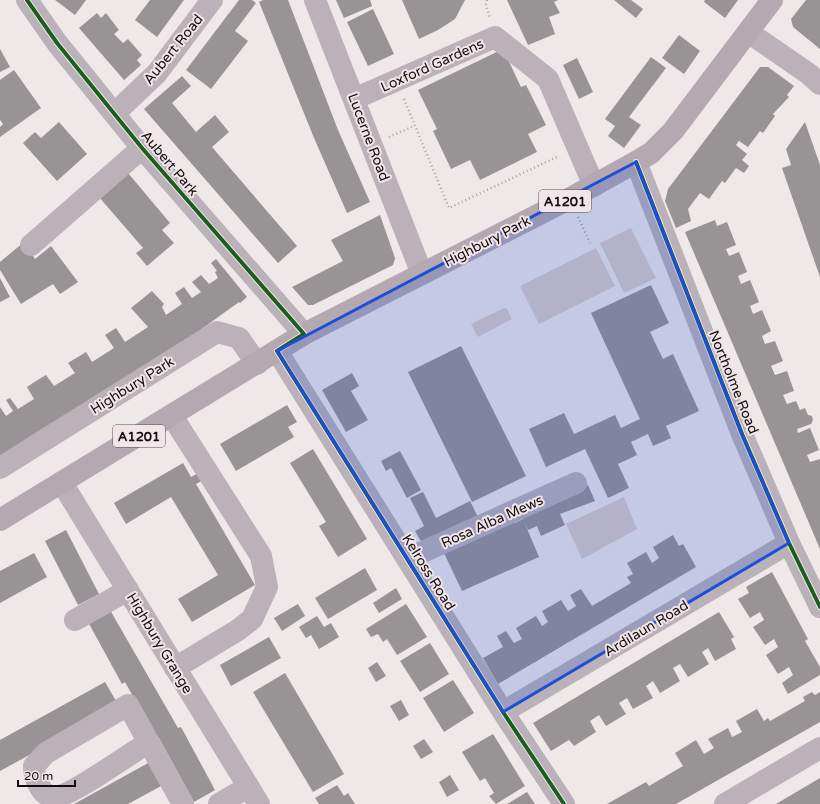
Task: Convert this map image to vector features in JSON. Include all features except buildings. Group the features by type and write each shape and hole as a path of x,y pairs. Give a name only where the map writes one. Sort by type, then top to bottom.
{"main road":[{"name":"Highbury Park","path":"0,520 304,334 594,186 651,153 673,132 772,0"}],"street":[{"name":"Aubert Park","path":"27,0 57,43 142,148 304,334"},
{"name":"Aubert Road","path":"115,113 157,73 212,0"},
{"name":"Lucerne Road","path":"315,0 422,274"},
{"path":"748,32 809,74 820,84"},
{"name":"Loxford Gardens","path":"354,99 495,37 548,79 594,186"},
{"path":"31,245 142,148"},
{"name":"Northolme Road","path":"636,162 742,434 789,543 820,607"},
{"name":"Highbury Park","path":"0,468 217,332 239,338 257,364"},
{"name":"Kelross Road","path":"277,351 503,712 564,804"},
{"path":"172,416 261,556 267,586 252,619 238,630 175,668"},
{"name":"Highbury Grange","path":"62,483 254,796"},
{"name":"Rosa Alba Mews","path":"407,559 576,483"},
{"name":"Ardilaun Road","path":"503,712 789,543"},
{"path":"75,620 128,590"},
{"path":"149,742 58,797 49,796 40,787 34,775 34,766 46,753 128,706 149,742 183,804"},
{"path":"725,804 820,748"},
{"path":"219,804 254,796"}],"path":[{"path":"397,80 414,126 449,208 577,148"},
{"path":"371,144 414,126"},
{"path":"569,199 590,243"}],"highlighted area":[{"path":"636,162 742,434 789,543 503,712 277,351"}],"shaded area":[{"path":"631,228 656,278 624,293 600,243"},
{"path":"596,248 615,286 539,324 520,286"},
{"path":"504,308 507,309 512,319 478,337 471,324"},
{"path":"624,497 637,529 582,559 566,524"}],"cycle path":[{"path":"27,0 57,43 142,148 304,334 277,351 503,712 564,804"},
{"path":"636,162 742,434 789,543 820,607"}]}
